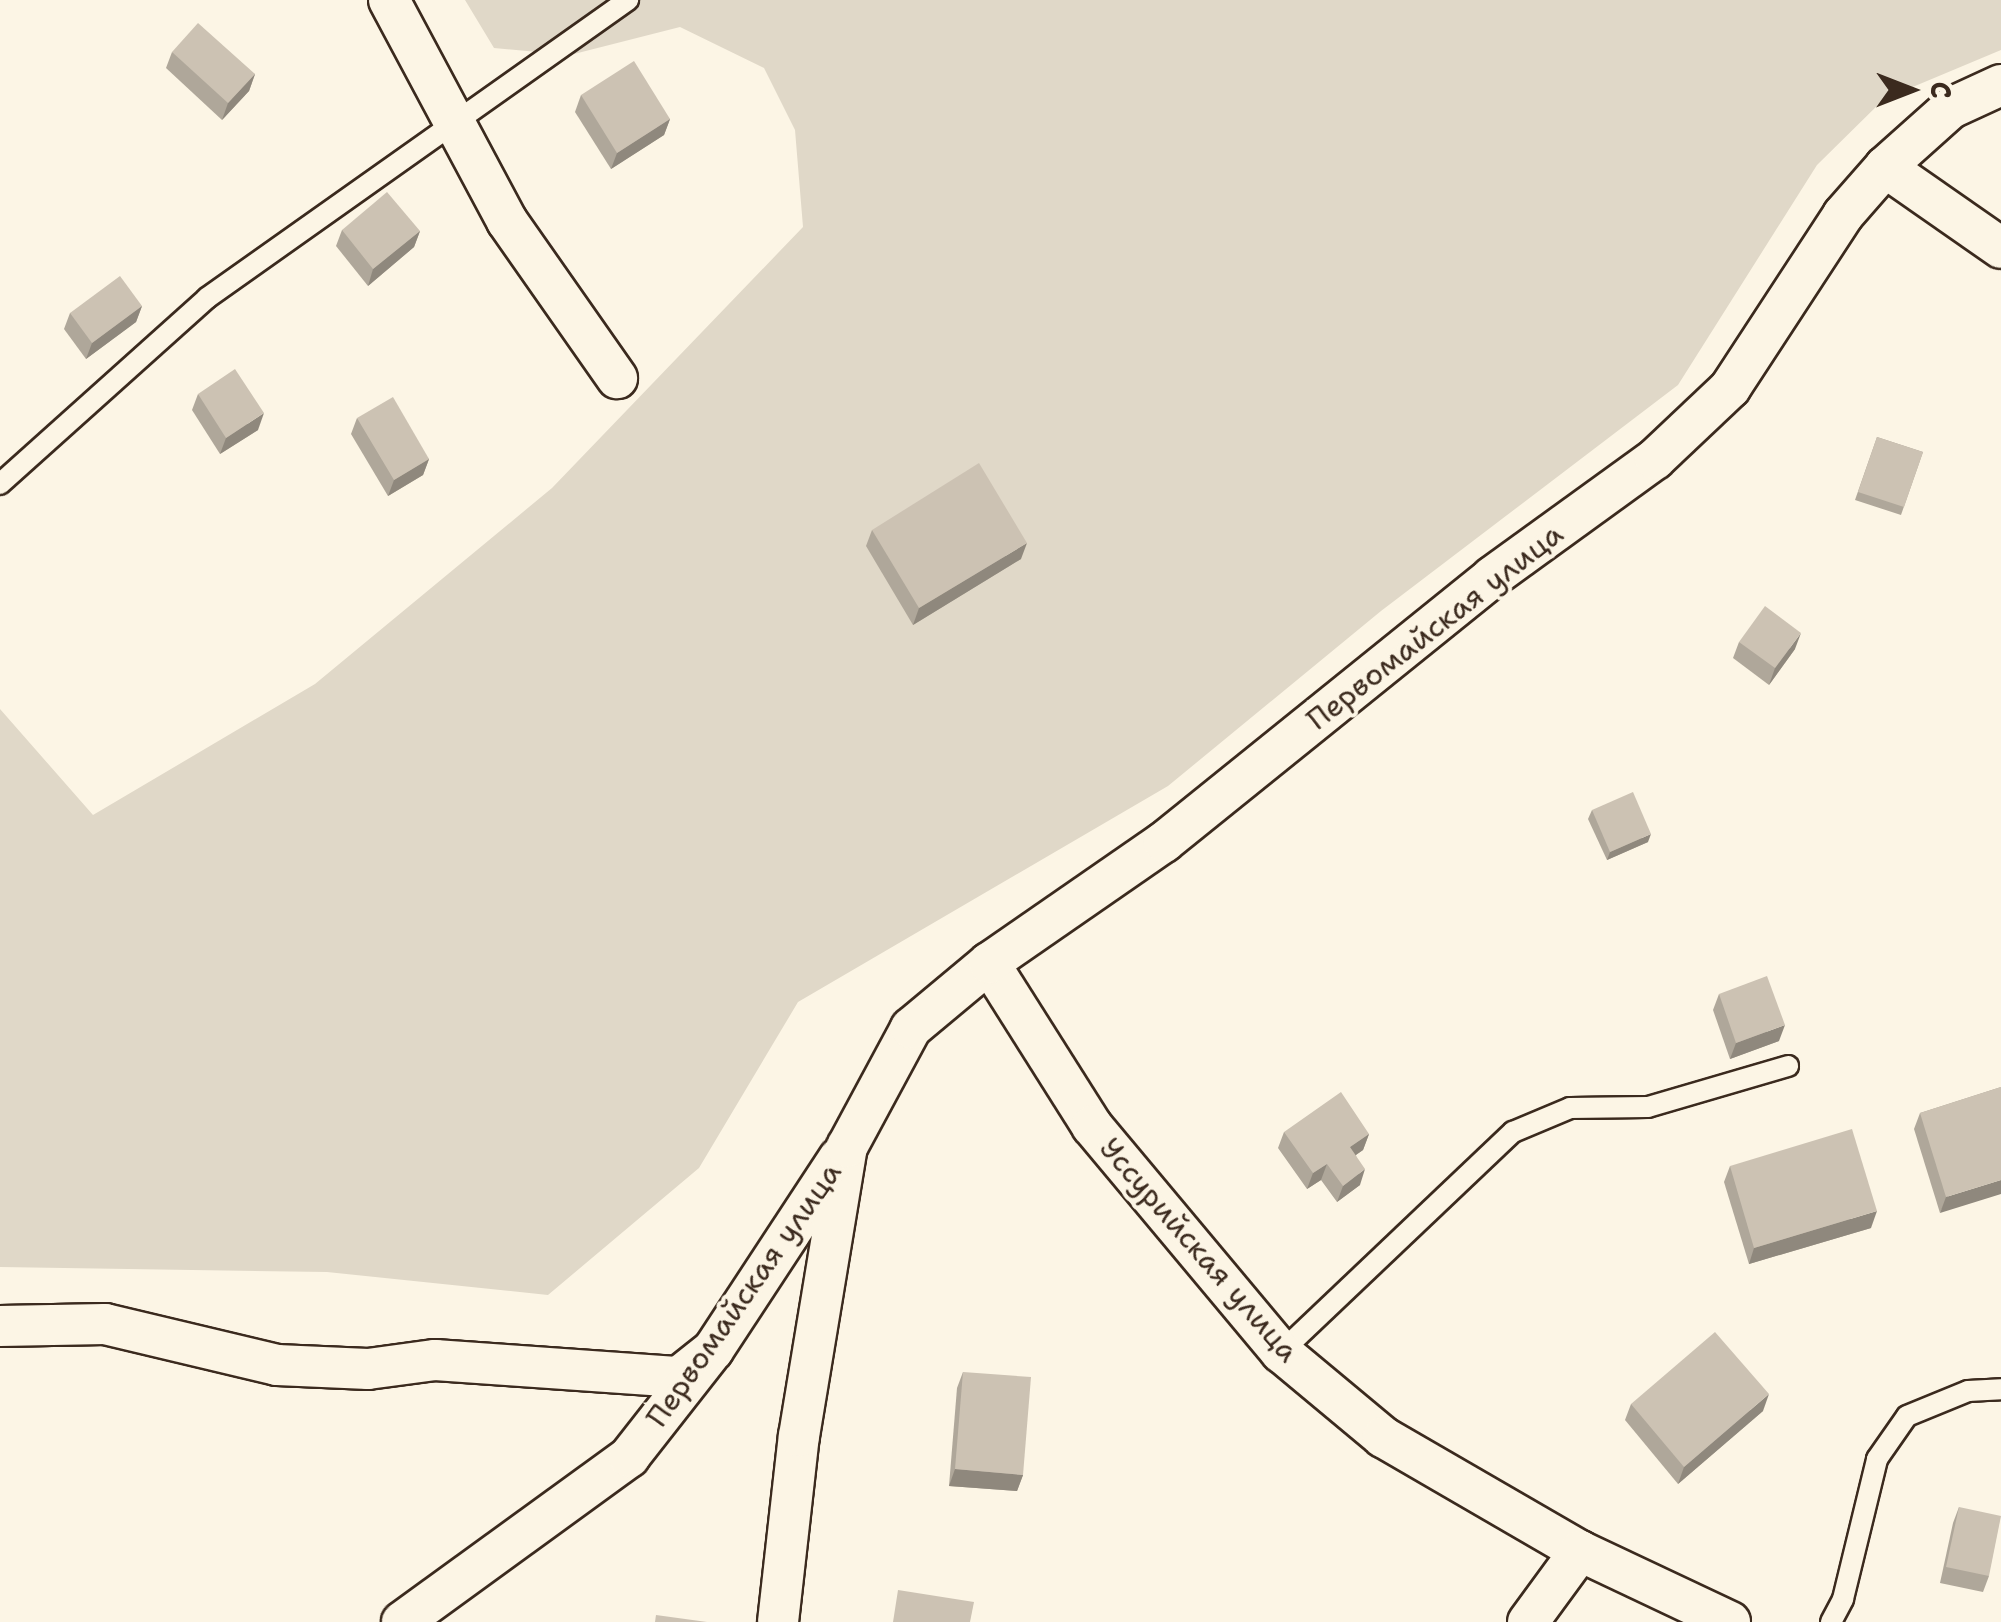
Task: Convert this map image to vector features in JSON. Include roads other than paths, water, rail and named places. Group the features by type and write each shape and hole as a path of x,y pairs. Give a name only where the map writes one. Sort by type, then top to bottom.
{"street":[{"path":"389,0 459,122 508,221 617,378"},
{"name":"Первомайская улица","path":"402,1622 629,1458 713,1350 847,1146 911,1028 989,962 1164,842 1492,577 1656,459 1730,388 1844,214 1885,167 1951,108 2001,85"},
{"path":"1885,167 2001,248"},
{"name":"Уссурийская улица","path":"989,962 1092,1126 1281,1352 1383,1438 1580,1551 1730,1622"},
{"name":"Первомайская улица","path":"778,1622 800,1436 847,1146"},
{"path":"0,1326 105,1324 277,1365 368,1369 434,1360 679,1377 713,1350"},
{"path":"1528,1622 1580,1551"}],"lane":[{"path":"0,484 207,298 628,0"},
{"path":"1281,1352 1513,1132 1570,1108 1648,1106 1788,1066"},
{"path":"1831,1622 1844,1599 1877,1459 1906,1416 1968,1391 2001,1389"}]}
